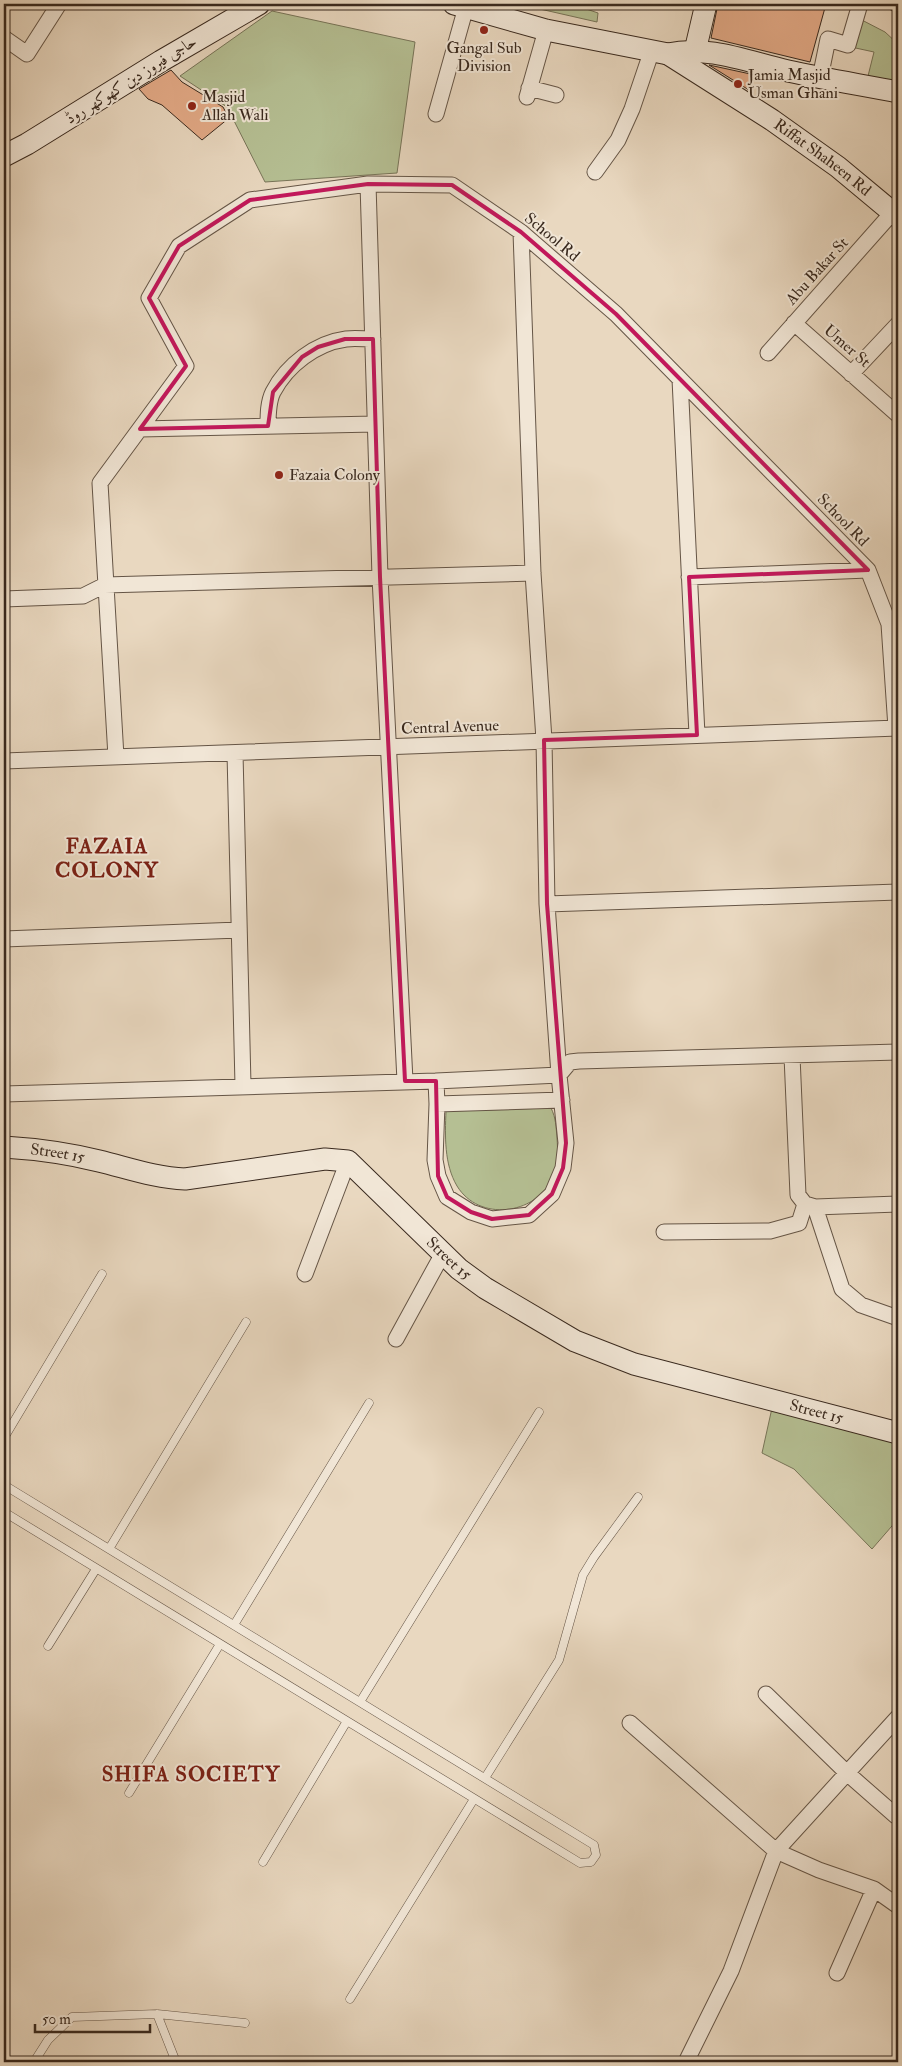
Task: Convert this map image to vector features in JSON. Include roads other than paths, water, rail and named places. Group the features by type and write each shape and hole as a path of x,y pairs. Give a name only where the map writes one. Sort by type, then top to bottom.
{"street":[{"path":"4,38 27,54 59,4"},
{"name":"حاجی فیروز دین کھوکھر روڈ","path":"4,156 28,144 161,61 259,4"},
{"path":"695,51 706,4"},
{"path":"820,78 828,38 848,45 860,4"},
{"path":"436,114 460,5 546,30 660,52 687,50 718,53 820,78 898,92"},
{"path":"546,30 528,93 556,96"},
{"path":"596,172 618,140 660,52"},
{"name":"Riffat Shaheen Rd","path":"660,52 772,120 816,151 895,215"},
{"path":"368,184 380,577 405,1081"},
{"name":"School Rd","path":"140,429 186,366 149,298 178,246 250,200 368,184 452,185 521,232 616,314 868,570"},
{"name":"Abu Bakar St","path":"768,353 895,215"},
{"path":"436,1081 435,1160 438,1176 447,1197 471,1212 492,1219 529,1215 552,1194 564,1168 566,1143 559,1075 547,904 544,740 533,573 521,232"},
{"name":"Umer St","path":"794,323 898,415"},
{"path":"852,374 898,324"},
{"path":"268,426 268,411 273,392 302,358 318,347 345,339 373,339"},
{"path":"680,379 697,735"},
{"path":"116,757 104,585 100,483 140,429 375,424"},
{"path":"689,578 868,570 890,624 897,728"},
{"path":"4,599 83,596 104,585 533,573"},
{"name":"Central Avenue","path":"4,761 897,728"},
{"path":"235,753 243,1085"},
{"path":"547,904 898,892"},
{"path":"4,939 239,930"},
{"path":"4,1094 243,1085 436,1081 559,1075 570,1062 579,1061 898,1052"},
{"path":"792,1056 798,1195 810,1205 842,1289 861,1305 898,1318"},
{"path":"437,1104 562,1100"},
{"name":"Street 15","path":"4,1147 41,1149 97,1160 168,1179 185,1179 324,1159 348,1162 356,1167 442,1255 485,1288 575,1341 634,1364 898,1433"},
{"path":"305,1274 348,1162"},
{"path":"810,1205 898,1204"},
{"path":"664,1232 770,1231 799,1223 810,1205"},
{"path":"396,1339 442,1255"},
{"path":"766,1694 847,1773 896,1816"},
{"path":"686,2062 730,1971 776,1851 898,1719"},
{"path":"630,1723 776,1851 819,1870 874,1889 898,1906"},
{"path":"837,1973 874,1889"}],"lane":[{"path":"4,1438 102,1274"},
{"path":"109,1549 246,1322"},
{"path":"234,1625 369,1403"},
{"path":"360,1702 538,1412"},
{"path":"4,1485 594,1845 596,1855 591,1862 580,1863 4,1512"},
{"path":"485,1778 559,1660 583,1576 590,1563 638,1497"},
{"path":"48,1646 96,1569"},
{"path":"129,1794 220,1644"},
{"path":"263,1862 347,1721"},
{"path":"350,1999 474,1799"},
{"path":"158,2014 176,2062"},
{"path":"34,2062 48,2040 72,2017 158,2014 245,2023"}],"place":[{"name":"Gangal Sub Division","path":"484,30"},
{"name":"Jamia Masjid Usman Ghani","path":"738,84"},
{"name":"Masjid Allah Wali","path":"192,106"},
{"name":"Fazaia Colony","path":"279,475"}],"district":[{"name":"FAZAIA COLONY","path":"107,858"},
{"name":"SHIFA SOCIETY","path":"191,1774"}]}
